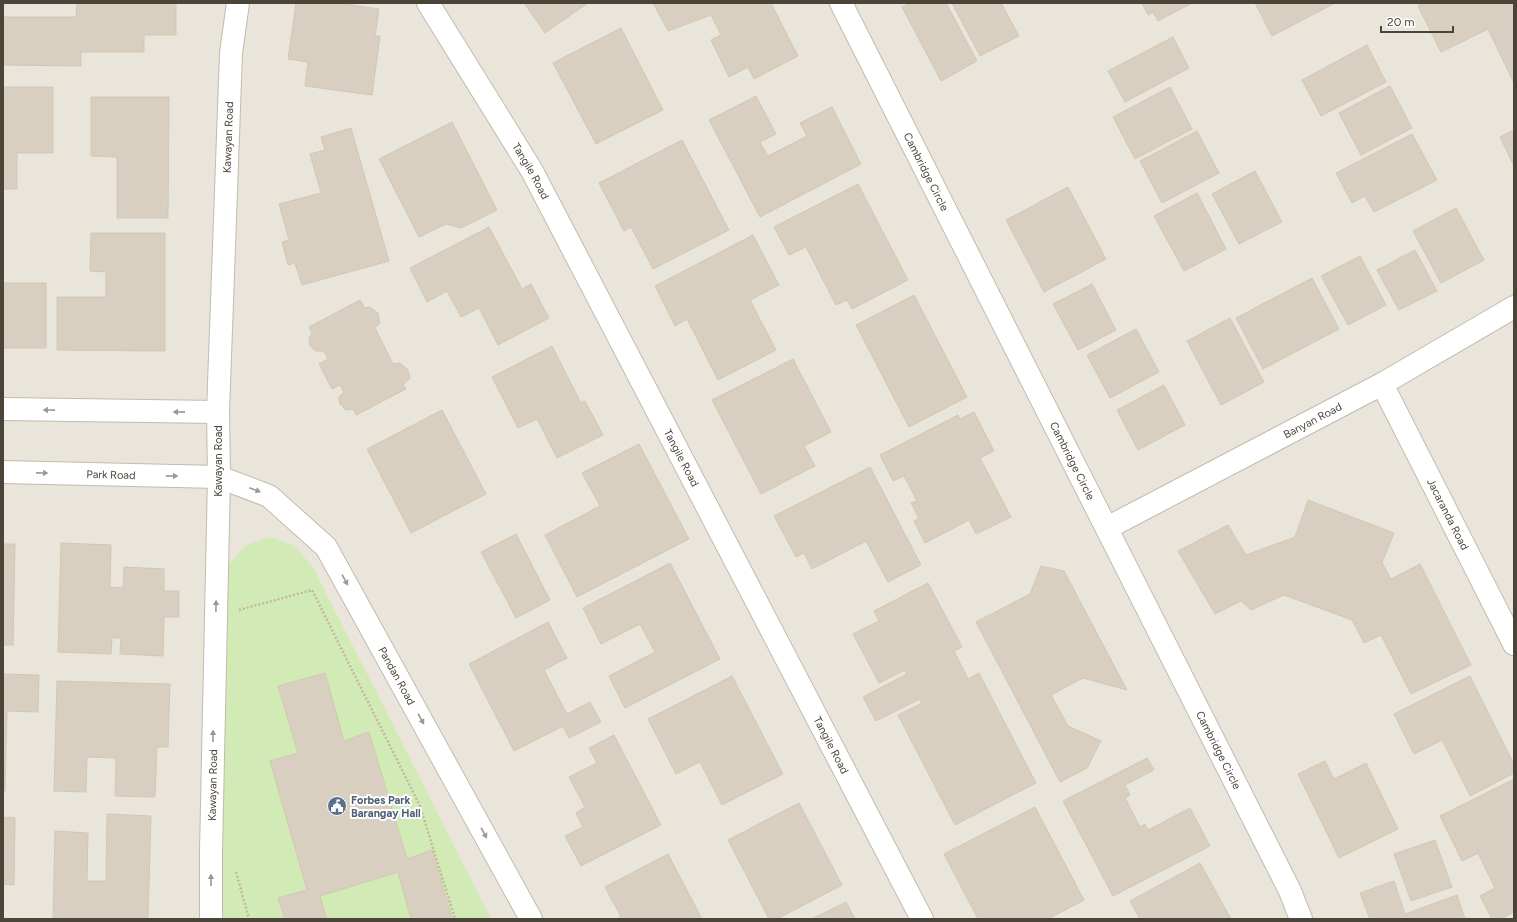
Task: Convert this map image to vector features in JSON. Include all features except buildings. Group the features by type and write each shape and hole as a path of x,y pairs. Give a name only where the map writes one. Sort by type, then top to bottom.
{"street":[{"name":"Kawayan Road","path":"211,919 211,852 219,476 218,412 231,53 238,3"},
{"name":"Tangile Road","path":"428,3 532,171 922,919"},
{"name":"Cambridge Circle","path":"841,3 1290,891 1301,919"},
{"name":"Banyan Road","path":"1107,528 1382,384 1514,307"},
{"name":"Jacaranda Road","path":"1382,384 1514,644"},
{"path":"3,410 218,412"},
{"name":"Park Road","path":"3,472 219,476"},
{"name":"Pandan Road","path":"219,476 269,496 326,547 531,919"}],"path":[{"path":"233,612 312,590 420,806 455,919"},
{"path":"235,870 249,919"}],"shaded area":[{"path":"3,3 1514,3 1514,919 3,919"}],"green space":[{"path":"270,537 293,545 313,567 491,919 221,919 221,594 228,565 245,546"}],"place":[{"name":"Forbes Park Barangay Hall","path":"337,806"}]}
